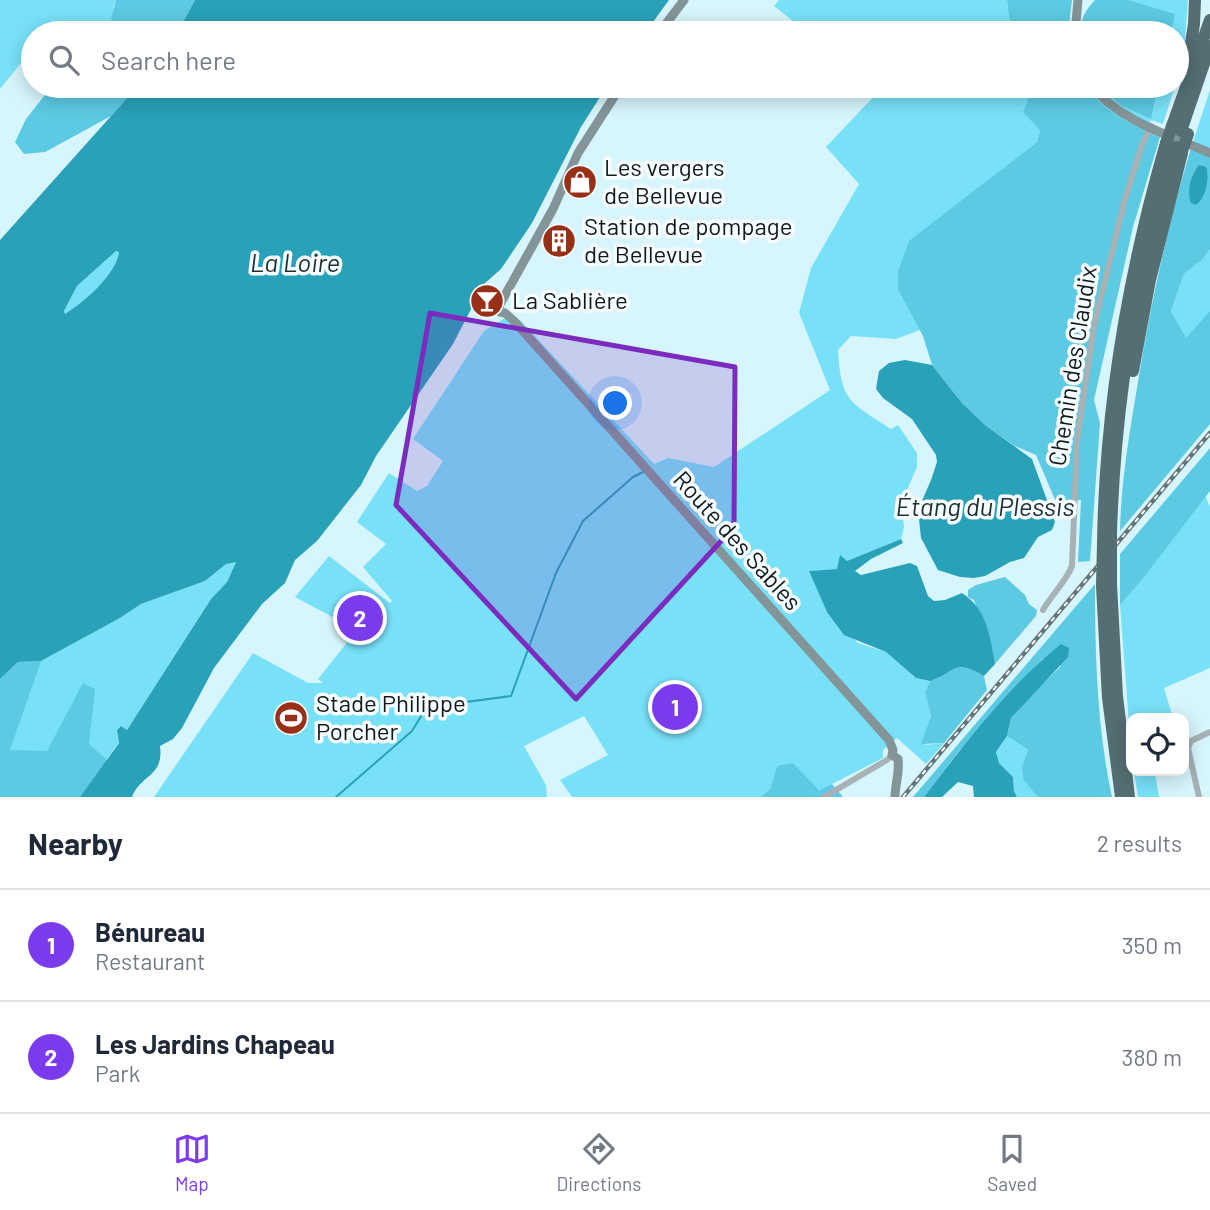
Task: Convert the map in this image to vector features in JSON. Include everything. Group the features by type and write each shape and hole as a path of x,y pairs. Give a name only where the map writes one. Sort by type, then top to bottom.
{"highway":[{"path":"1189,59 1195,0"},
{"path":"1189,78 1210,20"},
{"path":"1129,797 1102,544 1106,466 1122,332 1142,232 1210,46"},
{"path":"1121,797 1108,698 1107,585 1118,430 1123,428 1175,147 1180,130 1210,70"},
{"path":"1180,98 1178,108 1180,130"},
{"path":"1178,108 1182,98"}],"street":[{"path":"668,21 684,0"},
{"path":"1077,21 1080,3"},
{"name":"Route des Sables","path":"613,98 578,153 553,209 510,289 506,308 514,321 889,740 892,755 898,759 900,768 895,797"},
{"path":"1105,98 1114,107 1151,127 1210,153"},
{"name":"Chemin des Claudix","path":"1044,610 1050,598 1067,579 1072,566 1077,442 1094,326 1125,198 1139,153 1151,127"},
{"path":"1199,797 1188,748 1191,741 1210,732"},
{"path":"824,797 892,755"}],"highlighted area":[{"path":"430,313 735,367 734,527 576,699 396,505"}],"shaded area":[{"path":"0,0 116,0 113,8 120,21 21,21 21,63 0,89"},
{"path":"116,0 195,0 184,21 111,19"},
{"path":"779,0 1007,0 1011,21 793,21 774,6"},
{"path":"1007,0 1072,0 1069,21 1009,19"},
{"path":"1095,0 1129,0 1175,14 1174,21 1082,21"},
{"path":"1129,0 1188,0 1186,21 1173,21 1174,14"},
{"path":"1210,90 1210,156 1191,148"},
{"path":"43,98 127,98 111,116 45,152 24,154 15,142 26,119"},
{"path":"872,98 1031,98 1040,130 1037,142 990,179 898,290 920,330 896,339 851,336 838,350 842,380 850,399 891,429 898,425 917,453 917,467 901,504 904,527 901,539 847,561 837,569 810,571 827,612 858,643 886,652 916,678 930,681 925,693 931,716 925,745 944,743 926,764 897,738 883,750 883,758 820,790 777,766 770,789 760,797 572,797 560,780 608,755 584,716 524,746 546,785 547,797 154,797 253,653 308,683 323,683 318,679 357,630 295,597 329,556 390,603 392,601 363,567 386,544 357,522 389,473 417,491 427,486 443,461 413,439 484,331 503,319 520,320 654,464 668,458 714,467 830,390 799,313 811,268 859,184 826,147"},
{"path":"1029,98 1095,98 1119,116 1160,137 1133,227 1094,400 1100,423 1090,561 1078,562 1081,500 1056,502 1036,455 1015,446 985,425 962,403 932,365 923,336 898,290 898,272 909,241 1037,142 1040,130 1023,112"},
{"path":"1095,98 1112,98 1120,105 1152,116 1156,98 1171,98 1163,124 1151,120 1146,131 1128,123"},
{"path":"1112,98 1156,98 1151,119 1120,105"},
{"path":"1191,148 1210,156 1210,249 1202,260 1184,274 1171,311 1186,338 1210,311 1210,424 1120,531 1126,460 1148,327 1167,237"},
{"path":"1210,249 1210,311 1186,339 1171,311 1184,274 1202,260"},
{"path":"116,251 119,252 117,261 106,279 90,296 65,315 64,311 77,286"},
{"path":"1210,448 1210,491 1120,605 1120,554"},
{"path":"1205,495 1210,507 1210,668 1164,688 1172,713 1128,713 1120,605"},
{"path":"236,561 227,582 211,599 127,730 121,726 117,730 119,742 80,797 0,797 0,679 41,661 141,604 205,581 226,564"},
{"path":"1005,577 1037,610 1036,616 995,664 974,600 968,597 968,590"},
{"path":"1095,584 1098,691 1103,745 1112,797 1038,797 1023,779 1022,767 1028,750 1007,736 1011,718 1061,666 1043,659 959,751 924,797 913,797"},
{"path":"41,661 10,750 47,751 83,683 95,689 89,744 108,761 80,797 0,797 0,679 18,662"},
{"path":"964,665 984,676 987,690 944,743 921,744 931,716 925,693 930,681"},
{"path":"1007,736 1028,750 1022,773 1038,797 1017,797 1013,777 999,763 996,752"},
{"path":"793,763 819,790 832,784 843,797 760,797 770,789 777,766"},
{"path":"1135,776 1156,776 1159,797 1138,797"}],"water":[{"path":"195,0 669,0 654,21 184,21"},
{"name":"La Loire","path":"127,98 599,98 581,127 532,223 501,269 484,284 453,344 376,456 361,485 317,541 295,560 285,583 262,604 214,668 182,728 173,739 160,746 159,764 132,797 80,797 119,743 117,730 121,726 127,730 211,599 227,582 236,562 226,564 205,581 141,604 41,661 18,662 0,679 0,240","holes":["116,251 119,252 117,261 89,296 65,314 64,311 77,286"]},
{"path":"1199,165 1206,167 1207,182 1205,193 1196,205 1191,203 1189,188"},
{"name":"Étang du Plessis","path":"905,360 932,365 962,403 985,425 1032,459 1055,522 1052,530 1038,537 1024,558 1010,562 985,576 974,578 938,570 921,538 918,510 937,462 936,455 912,419 883,398 876,389 879,371 889,363"},
{"path":"901,539 903,543 871,559 855,571 861,575 910,563 917,566 928,596 934,601 962,593 970,599 986,624 995,664 984,676 961,667 930,681 916,678 886,652 844,635 827,612 809,571 837,569 840,555 847,561"},
{"path":"1061,644 1069,648 1068,657 1011,718 1007,736 996,752 999,763 1013,777 1017,797 974,797 973,786 958,782 942,797 924,797 972,736 1023,678"}],"waterway":[{"path":"336,797 412,731 423,713 436,706 511,696 556,573 583,521 633,477 643,472"}],"railway":[{"path":"903,797 1210,433"}],"place":[{"name":"Les vergers de Bellevue","path":"580,182"},
{"name":"Station de pompage de Bellevue","path":"559,241"},
{"name":"La Sablière","path":"487,301"},
{"name":"Les Jardins Chapeau","path":"360,618"},
{"name":"Bénureau","path":"675,707"},
{"name":"Stade Philippe Porcher","path":"291,718"}]}
